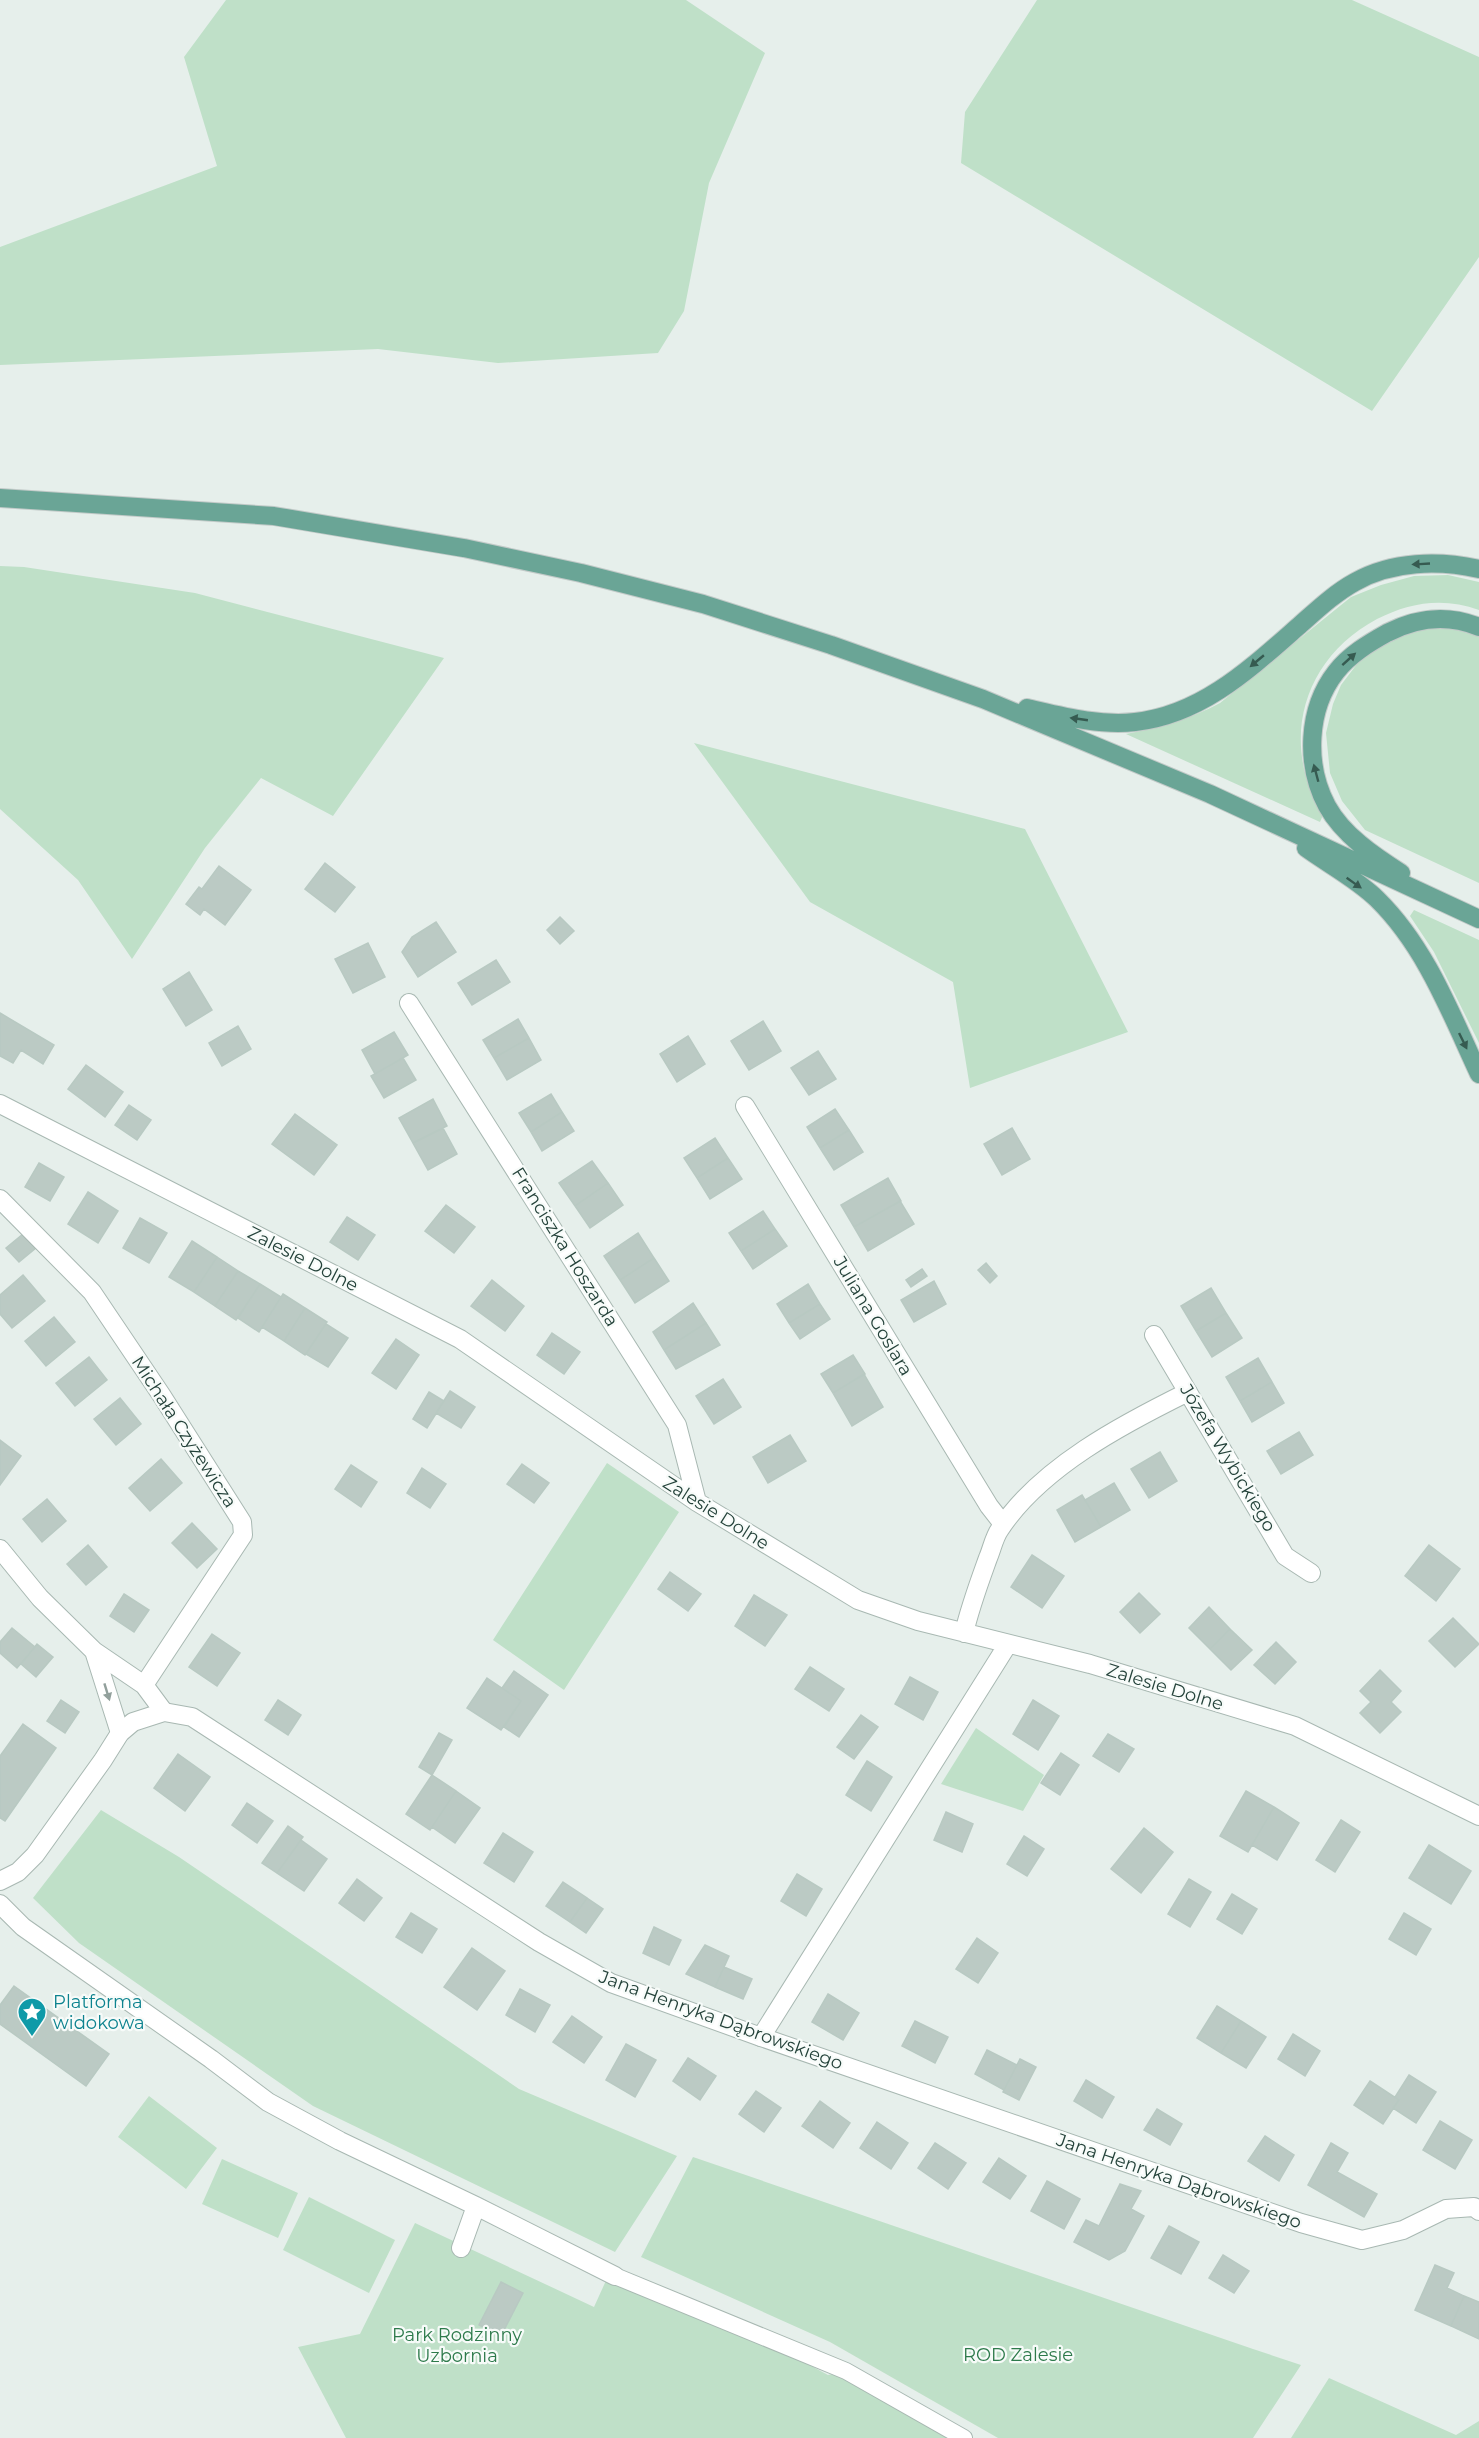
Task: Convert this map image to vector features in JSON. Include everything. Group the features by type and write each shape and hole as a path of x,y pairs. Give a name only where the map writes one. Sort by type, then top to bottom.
{"main road":[{"path":"0,498 274,516 464,548 581,573 703,604 831,645 983,699 1210,794 1479,919"},
{"path":"983,699 1072,718 1109,723 1135,722 1161,717 1206,699 1230,684 1333,596 1356,581 1384,570 1416,564 1449,564 1479,569"},
{"path":"1461,911 1377,857 1341,825 1327,806 1316,777 1311,754 1316,717 1324,690 1337,671 1353,655 1375,639 1396,628 1420,620 1444,618 1479,627"},
{"path":"1273,824 1375,897 1403,926 1426,965 1479,1074"}],"street":[{"name":"Franciszka Hoszarda","path":"409,1003 678,1425 697,1502"},
{"name":"Zalesie Dolne","path":"0,1104 460,1339 697,1502 858,1600 918,1621 1090,1664 1295,1726 1479,1816"},
{"name":"Juliana Goslara","path":"745,1106 989,1506 1003,1524"},
{"name":"Michała Czyżewicza","path":"0,1199 93,1292 242,1522 243,1535 144,1685"},
{"name":"Józefa Wybickiego","path":"1154,1335 1286,1556 1311,1573"},
{"path":"964,1633 998,1531 1019,1502 1072,1458 1153,1409 1188,1392"},
{"path":"0,1549 40,1599 94,1651 144,1685 164,1712 132,1722 120,1733 35,1855 18,1872 0,1881"},
{"path":"762,2037 1008,1644"},
{"path":"94,1651 120,1733"},
{"name":"Jana Henryka Dąbrowskiego","path":"164,1712 192,1717 539,1942 611,1983 1301,2223 1362,2240 1402,2230 1446,2209 1474,2207 1479,2211"},
{"path":"0,1904 23,1927 211,2059 268,2102 340,2141 615,2276 846,2371 964,2438"},
{"path":"461,2248 476,2206"}],"green space":[{"path":"226,0 686,0 765,53 709,183 684,311 658,353 498,363 378,349 0,365 0,247 217,166 184,57"},
{"path":"1037,0 1352,0 1479,57 1479,257 1372,411 961,163 965,112"},
{"path":"0,566 24,567 195,593 444,658 333,816 261,778 205,848 132,959 78,880 0,809"},
{"path":"1448,575 1479,582 1479,610 1453,604 1427,603 1389,613 1351,636 1331,656 1315,680 1305,705 1301,732 1302,760 1310,788 1323,815 1320,822 1126,734 1174,722 1220,703 1351,597 1381,585 1414,576"},
{"path":"1443,626 1479,636 1479,883 1365,830 1342,801 1330,773 1326,733 1333,704 1341,685 1360,660 1398,635"},
{"path":"694,743 1025,829 1128,1032 970,1088 953,982 810,902"},
{"path":"1414,910 1479,940 1479,1043 1434,952 1410,916"},
{"path":"607,1463 679,1512 564,1690 493,1640"},
{"path":"976,1728 1044,1775 1023,1811 941,1784"},
{"path":"101,1810 179,1857 519,2089 677,2156 615,2252 313,2106 79,1943 33,1898"},
{"path":"149,2096 217,2148 186,2189 118,2137"},
{"name":"ROD Zalesie","path":"693,2157 1301,2365 1253,2438 998,2438 830,2342 641,2257"},
{"path":"222,2159 298,2193 278,2238 202,2204"},
{"path":"309,2197 395,2240 369,2293 283,2250"},
{"name":"Park Rodzinny Uzbornia","path":"415,2223 594,2307 609,2274 724,2319 828,2375 846,2371 964,2438 346,2438 298,2347 360,2334"},
{"path":"1329,2378 1456,2435 1479,2421 1479,2438 1291,2438"}],"building":[{"path":"325,863 355,887 335,912 305,889"},
{"path":"219,866 251,890 225,925 204,909 200,915 186,904 199,887 202,889"},
{"path":"560,917 574,931 560,944 547,930"},
{"path":"436,922 456,952 418,977 402,952 412,937"},
{"path":"368,943 385,977 353,993 335,959"},
{"path":"496,960 510,982 472,1005 458,983"},
{"path":"189,972 212,1010 186,1026 163,989"},
{"path":"0,1013 54,1045 43,1064 21,1050 13,1063 0,1056"},
{"path":"518,1019 529,1038 494,1058 483,1040"},
{"path":"763,1021 781,1051 749,1070 731,1041"},
{"path":"238,1026 251,1049 222,1066 209,1043"},
{"path":"394,1032 408,1055 375,1074 362,1050"},
{"path":"688,1036 705,1064 677,1082 660,1054"},
{"path":"529,1038 541,1060 507,1080 494,1058"},
{"path":"818,1051 836,1079 809,1095 791,1068"},
{"path":"403,1058 416,1080 384,1098 371,1076"},
{"path":"86,1065 123,1092 105,1117 68,1089"},
{"path":"551,1094 562,1112 531,1132 519,1113"},
{"path":"433,1099 447,1126 413,1143 399,1118"},
{"path":"129,1105 151,1120 137,1140 115,1125"},
{"path":"835,1109 849,1130 820,1148 807,1127"},
{"path":"562,1112 574,1131 542,1151 531,1132"},
{"path":"295,1114 337,1145 314,1175 272,1144"},
{"path":"443,1128 457,1154 428,1170 413,1143"},
{"path":"1012,1128 1030,1159 1002,1175 984,1144"},
{"path":"849,1130 863,1152 834,1170 820,1148"},
{"path":"715,1138 728,1158 697,1178 684,1158"},
{"path":"728,1158 742,1179 710,1199 697,1178"},
{"path":"592,1161 608,1183 575,1206 559,1183"},
{"path":"39,1163 64,1177 50,1201 25,1187"},
{"path":"888,1178 901,1201 854,1227 841,1205"},
{"path":"608,1183 623,1205 590,1228 575,1206"},
{"path":"88,1192 118,1211 98,1243 68,1224"},
{"path":"900,1201 914,1224 868,1251 854,1227"},
{"path":"446,1205 475,1227 454,1253 425,1231"},
{"path":"763,1211 775,1229 741,1251 729,1233"},
{"path":"347,1217 375,1235 358,1260 330,1242"},
{"path":"140,1218 167,1233 149,1263 123,1248"},
{"path":"775,1229 787,1246 753,1269 741,1251"},
{"path":"638,1233 654,1258 620,1280 604,1256"},
{"path":"23,1234 36,1248 19,1262 6,1248"},
{"path":"192,1241 217,1257 194,1292 169,1277"},
{"path":"217,1257 238,1271 215,1306 194,1292"},
{"path":"654,1258 669,1281 635,1303 620,1280"},
{"path":"986,1263 997,1276 990,1283 978,1270"},
{"path":"922,1269 927,1276 911,1287 906,1280"},
{"path":"238,1271 260,1284 236,1320 215,1306"},
{"path":"23,1275 45,1301 12,1328 0,1314 0,1295"},
{"path":"492,1280 524,1306 505,1331 471,1306"},
{"path":"934,1281 946,1304 914,1322 901,1300"},
{"path":"260,1284 281,1297 259,1332 238,1318"},
{"path":"808,1284 820,1304 789,1323 777,1304"},
{"path":"1211,1288 1226,1313 1196,1331 1181,1306"},
{"path":"283,1294 305,1308 284,1341 262,1327"},
{"path":"693,1303 706,1323 664,1350 653,1332"},
{"path":"820,1304 830,1319 800,1339 789,1323"},
{"path":"305,1308 327,1322 305,1355 284,1341"},
{"path":"1226,1313 1242,1338 1212,1357 1196,1331"},
{"path":"54,1317 75,1342 46,1366 25,1341"},
{"path":"706,1323 720,1345 676,1369 664,1350"},
{"path":"326,1324 348,1338 328,1367 306,1354"},
{"path":"552,1333 580,1352 564,1374 537,1355"},
{"path":"396,1339 419,1355 396,1389 372,1373"},
{"path":"853,1355 865,1374 833,1393 821,1374"},
{"path":"89,1357 107,1380 75,1406 56,1383"},
{"path":"1258,1358 1272,1382 1240,1401 1226,1377"},
{"path":"864,1374 883,1407 852,1426 833,1393"},
{"path":"723,1379 741,1407 714,1424 696,1396"},
{"path":"1272,1382 1284,1403 1252,1422 1240,1401"},
{"path":"450,1391 475,1407 461,1428 436,1413"},
{"path":"429,1392 444,1401 427,1428 413,1419"},
{"path":"120,1398 141,1424 116,1445 94,1419"},
{"path":"1299,1432 1313,1455 1281,1474 1267,1451"},
{"path":"790,1435 806,1461 768,1483 753,1457"},
{"path":"0,1440 21,1456 0,1485"},
{"path":"1160,1452 1177,1481 1149,1498 1131,1469"},
{"path":"161,1459 182,1483 150,1511 129,1488"},
{"path":"522,1464 549,1483 534,1503 507,1484"},
{"path":"351,1465 377,1482 361,1507 335,1489"},
{"path":"422,1468 446,1484 430,1508 407,1493"},
{"path":"1114,1483 1130,1510 1101,1527 1085,1500"},
{"path":"1082,1495 1101,1527 1075,1542 1057,1510"},
{"path":"47,1499 66,1521 42,1542 23,1519"},
{"path":"192,1523 217,1549 197,1568 172,1543"},
{"path":"88,1545 107,1567 86,1585 67,1564"},
{"path":"1429,1545 1460,1569 1436,1601 1405,1576"},
{"path":"1032,1555 1064,1576 1042,1608 1011,1587"},
{"path":"670,1572 701,1594 688,1611 658,1589"},
{"path":"1139,1593 1160,1614 1140,1633 1120,1612"},
{"path":"124,1594 149,1610 134,1632 110,1616"},
{"path":"754,1595 787,1615 765,1646 735,1626"},
{"path":"1209,1607 1230,1629 1210,1649 1189,1628"},
{"path":"1453,1618 1479,1644 1455,1667 1429,1641"},
{"path":"12,1628 35,1647 17,1668 0,1653 0,1642"},
{"path":"1230,1629 1252,1650 1231,1670 1210,1649"},
{"path":"212,1634 240,1653 217,1686 189,1667"},
{"path":"1276,1642 1296,1662 1275,1684 1254,1665"},
{"path":"37,1644 53,1657 36,1677 21,1664"},
{"path":"810,1667 844,1689 829,1711 795,1689"},
{"path":"1380,1670 1401,1691 1391,1702 1401,1712 1380,1733 1360,1713 1371,1702 1360,1691"},
{"path":"514,1671 548,1695 519,1737 504,1727 521,1701 502,1688"},
{"path":"910,1677 938,1692 923,1720 895,1704"},
{"path":"487,1678 521,1701 501,1730 467,1708"},
{"path":"61,1700 79,1712 65,1733 47,1721"},
{"path":"278,1700 301,1715 288,1735 265,1720"},
{"path":"1033,1700 1059,1716 1038,1750 1013,1734"},
{"path":"861,1715 878,1727 854,1759 837,1747"},
{"path":"23,1724 56,1748 5,1821 0,1818 0,1756"},
{"path":"439,1733 452,1740 432,1775 419,1767"},
{"path":"1108,1734 1134,1749 1119,1772 1093,1756"},
{"path":"1061,1753 1079,1765 1060,1795 1041,1783"},
{"path":"178,1754 210,1777 185,1811 154,1788"},
{"path":"867,1761 892,1777 871,1811 846,1795"},
{"path":"432,1775 456,1791 430,1830 406,1814"},
{"path":"456,1791 480,1808 455,1843 432,1827"},
{"path":"1246,1791 1274,1807 1248,1852 1220,1836"},
{"path":"247,1803 273,1821 257,1843 232,1825"},
{"path":"1274,1807 1299,1823 1277,1860 1252,1845"},
{"path":"946,1812 973,1824 962,1852 934,1840"},
{"path":"1341,1820 1360,1832 1335,1872 1316,1860"},
{"path":"288,1826 303,1837 277,1873 262,1863"},
{"path":"1144,1828 1173,1852 1141,1893 1111,1869"},
{"path":"503,1833 533,1852 514,1882 484,1863"},
{"path":"1024,1836 1044,1849 1027,1876 1007,1864"},
{"path":"301,1840 327,1859 304,1891 277,1873"},
{"path":"1429,1845 1471,1871 1451,1904 1409,1878"},
{"path":"797,1874 822,1889 806,1916 781,1901"},
{"path":"357,1879 382,1898 364,1921 339,1903"},
{"path":"1189,1879 1211,1892 1190,1927 1168,1914"},
{"path":"563,1882 587,1898 570,1922 546,1906"},
{"path":"1232,1894 1257,1909 1242,1934 1217,1919"},
{"path":"587,1898 603,1909 586,1933 570,1922"},
{"path":"411,1913 437,1929 422,1953 396,1937"},
{"path":"1404,1913 1431,1929 1416,1955 1389,1939"},
{"path":"654,1927 681,1940 669,1965 643,1953"},
{"path":"977,1938 998,1953 978,1983 956,1969"},
{"path":"705,1945 729,1956 715,1987 686,1974"},
{"path":"472,1948 505,1971 477,2010 444,1987"},
{"path":"724,1967 752,1979 743,1999 715,1987"},
{"path":"14,1986 109,2054 86,2086 0,2024 0,2005"},
{"path":"520,1989 550,2005 535,2032 506,2015"},
{"path":"828,1994 859,2013 843,2040 812,2022"},
{"path":"1217,2006 1241,2021 1221,2053 1197,2038"},
{"path":"572,2016 602,2037 584,2063 553,2042"},
{"path":"915,2021 948,2037 935,2063 902,2046"},
{"path":"1241,2021 1266,2037 1246,2068 1221,2053"},
{"path":"1293,2034 1320,2051 1305,2076 1278,2059"},
{"path":"626,2044 656,2060 635,2097 606,2080"},
{"path":"987,2050 1017,2065 1004,2090 975,2074"},
{"path":"688,2058 716,2076 700,2100 673,2081"},
{"path":"1020,2059 1036,2067 1019,2100 1003,2092"},
{"path":"1409,2075 1436,2092 1416,2123 1393,2108 1399,2100 1395,2097"},
{"path":"1086,2080 1114,2097 1102,2118 1074,2101"},
{"path":"1370,2081 1399,2100 1383,2124 1354,2105"},
{"path":"756,2091 781,2108 764,2132 739,2114"},
{"path":"820,2101 850,2123 833,2148 802,2126"},
{"path":"1157,2109 1182,2124 1170,2145 1144,2130"},
{"path":"1440,2121 1472,2140 1455,2169 1423,2150"},
{"path":"877,2122 908,2143 891,2169 860,2148"},
{"path":"1265,2136 1294,2155 1279,2181 1248,2161"},
{"path":"935,2143 966,2163 948,2189 918,2168"},
{"path":"1331,2143 1348,2153 1337,2172 1377,2194 1364,2217 1308,2185"},
{"path":"999,2158 1026,2176 1010,2199 983,2182"},
{"path":"1047,2181 1080,2199 1064,2229 1031,2211"},
{"path":"1120,2184 1141,2191 1131,2209 1144,2216 1125,2251 1109,2260 1074,2242 1086,2220 1099,2226"},
{"path":"1169,2226 1199,2242 1181,2274 1151,2258"},
{"path":"1223,2255 1249,2271 1234,2293 1209,2278"},
{"path":"1435,2265 1454,2273 1447,2288 1464,2296 1451,2326 1415,2310"},
{"path":"501,2282 523,2293 501,2336 479,2325"},
{"path":"1464,2296 1479,2302 1479,2339 1451,2326"}],"place":[{"name":"Platforma widokowa","path":"32,2038"}]}
